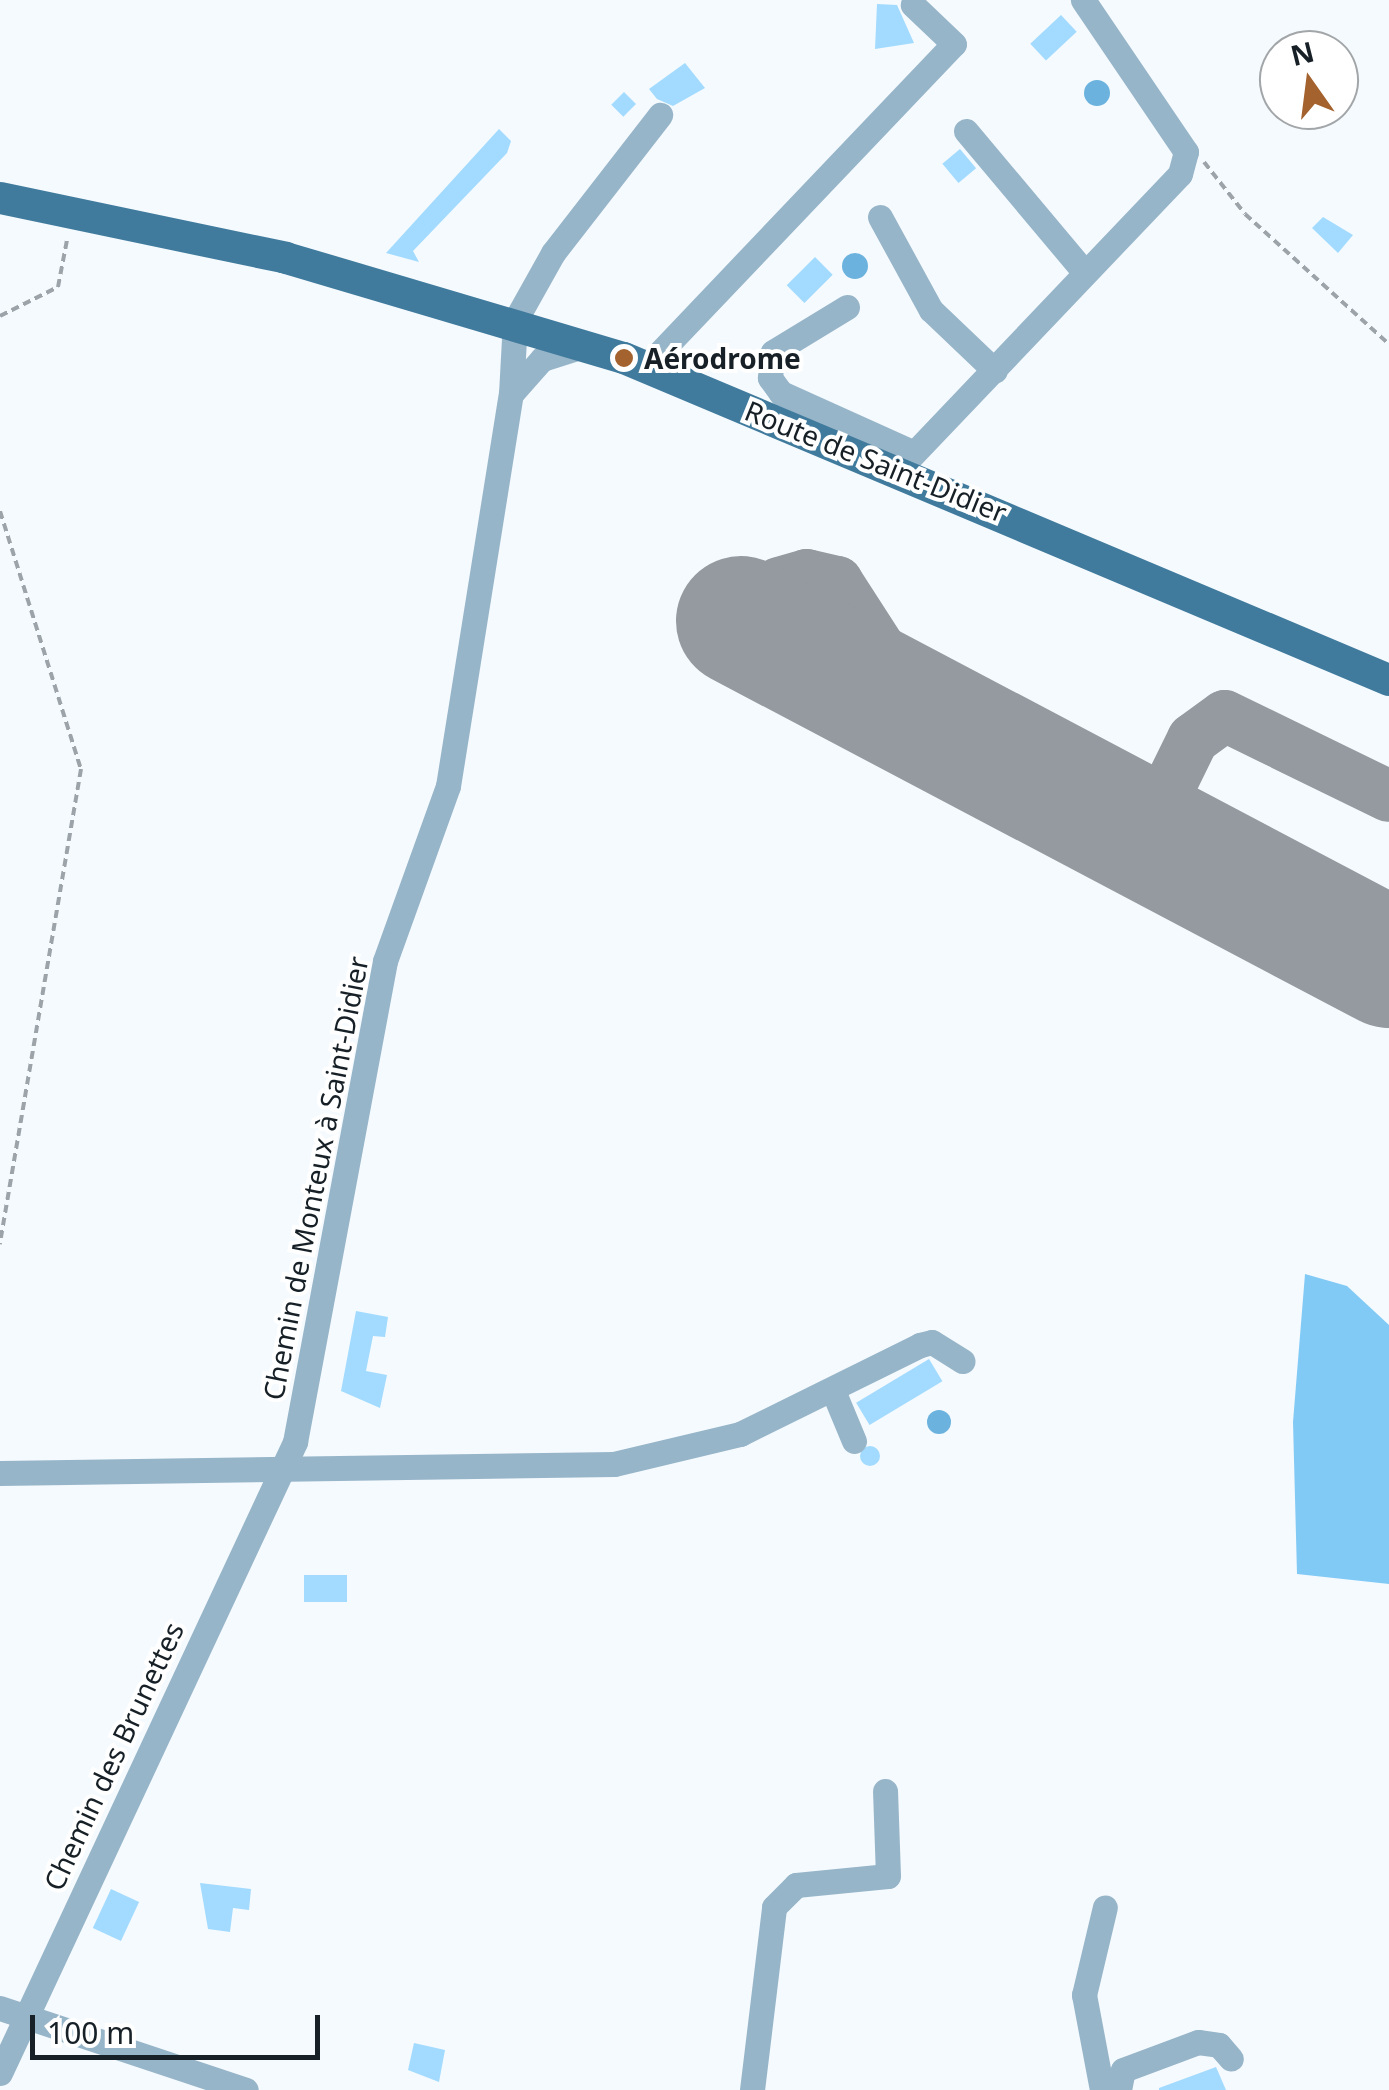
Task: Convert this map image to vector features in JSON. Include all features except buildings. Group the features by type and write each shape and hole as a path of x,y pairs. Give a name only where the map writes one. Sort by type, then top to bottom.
{"main road":[{"name":"Route de Saint-Didier","path":"0,198 522,324 586,345 905,460 1389,680"}],"street":[{"path":"847,307 774,352 770,378 781,393 905,460 1180,174 1186,152 1083,0"},
{"path":"646,367 954,44 913,4"},
{"path":"522,324 553,253 660,115"},
{"path":"966,131 1085,273"},
{"path":"880,218 932,310 995,370"},
{"name":"Chemin de Monteux à Saint-Didier","path":"280,1463 295,1442 385,962 448,786 516,385 522,324"},
{"path":"516,385 586,345"},
{"path":"0,1473 280,1463 614,1464 740,1434 834,1392 920,1345 932,1342 962,1362"},
{"path":"834,1392 854,1441"},
{"name":"Chemin des Brunettes","path":"0,2073 280,1463"},
{"path":"752,2090 774,1907 796,1885 888,1876 885,1791"},
{"path":"1102,2090 1084,1995 1106,1907"},
{"path":"0,2008 246,2090"},
{"path":"1119,2090 1123,2070 1198,2042 1219,2044 1230,2059"}],"path":[{"path":"1195,146 1245,214 1389,344"},
{"path":"0,316 58,287 79,214"},
{"path":"0,511 81,769 0,1244"}],"shaded area":[{"path":"1097,80 1106,84 1110,93 1106,102 1097,106 1088,102 1084,93 1088,84"},
{"path":"855,253 864,257 868,266 864,275 855,279 846,275 842,266 846,257"},
{"path":"1305,1274 1347,1286 1389,1325 1389,1584 1297,1574 1293,1422"},
{"path":"939,1410 948,1413 948,1431 939,1434 930,1431 927,1422 930,1413"}],"taxiway":[{"path":"758,629 762,599 779,583 807,575 837,582 926,720"},
{"path":"1146,835 1193,739 1225,716 1389,796"}],"runway":[{"path":"741,621 1389,963"}],"place":[{"name":"Aérodrome","path":"624,358"}]}
